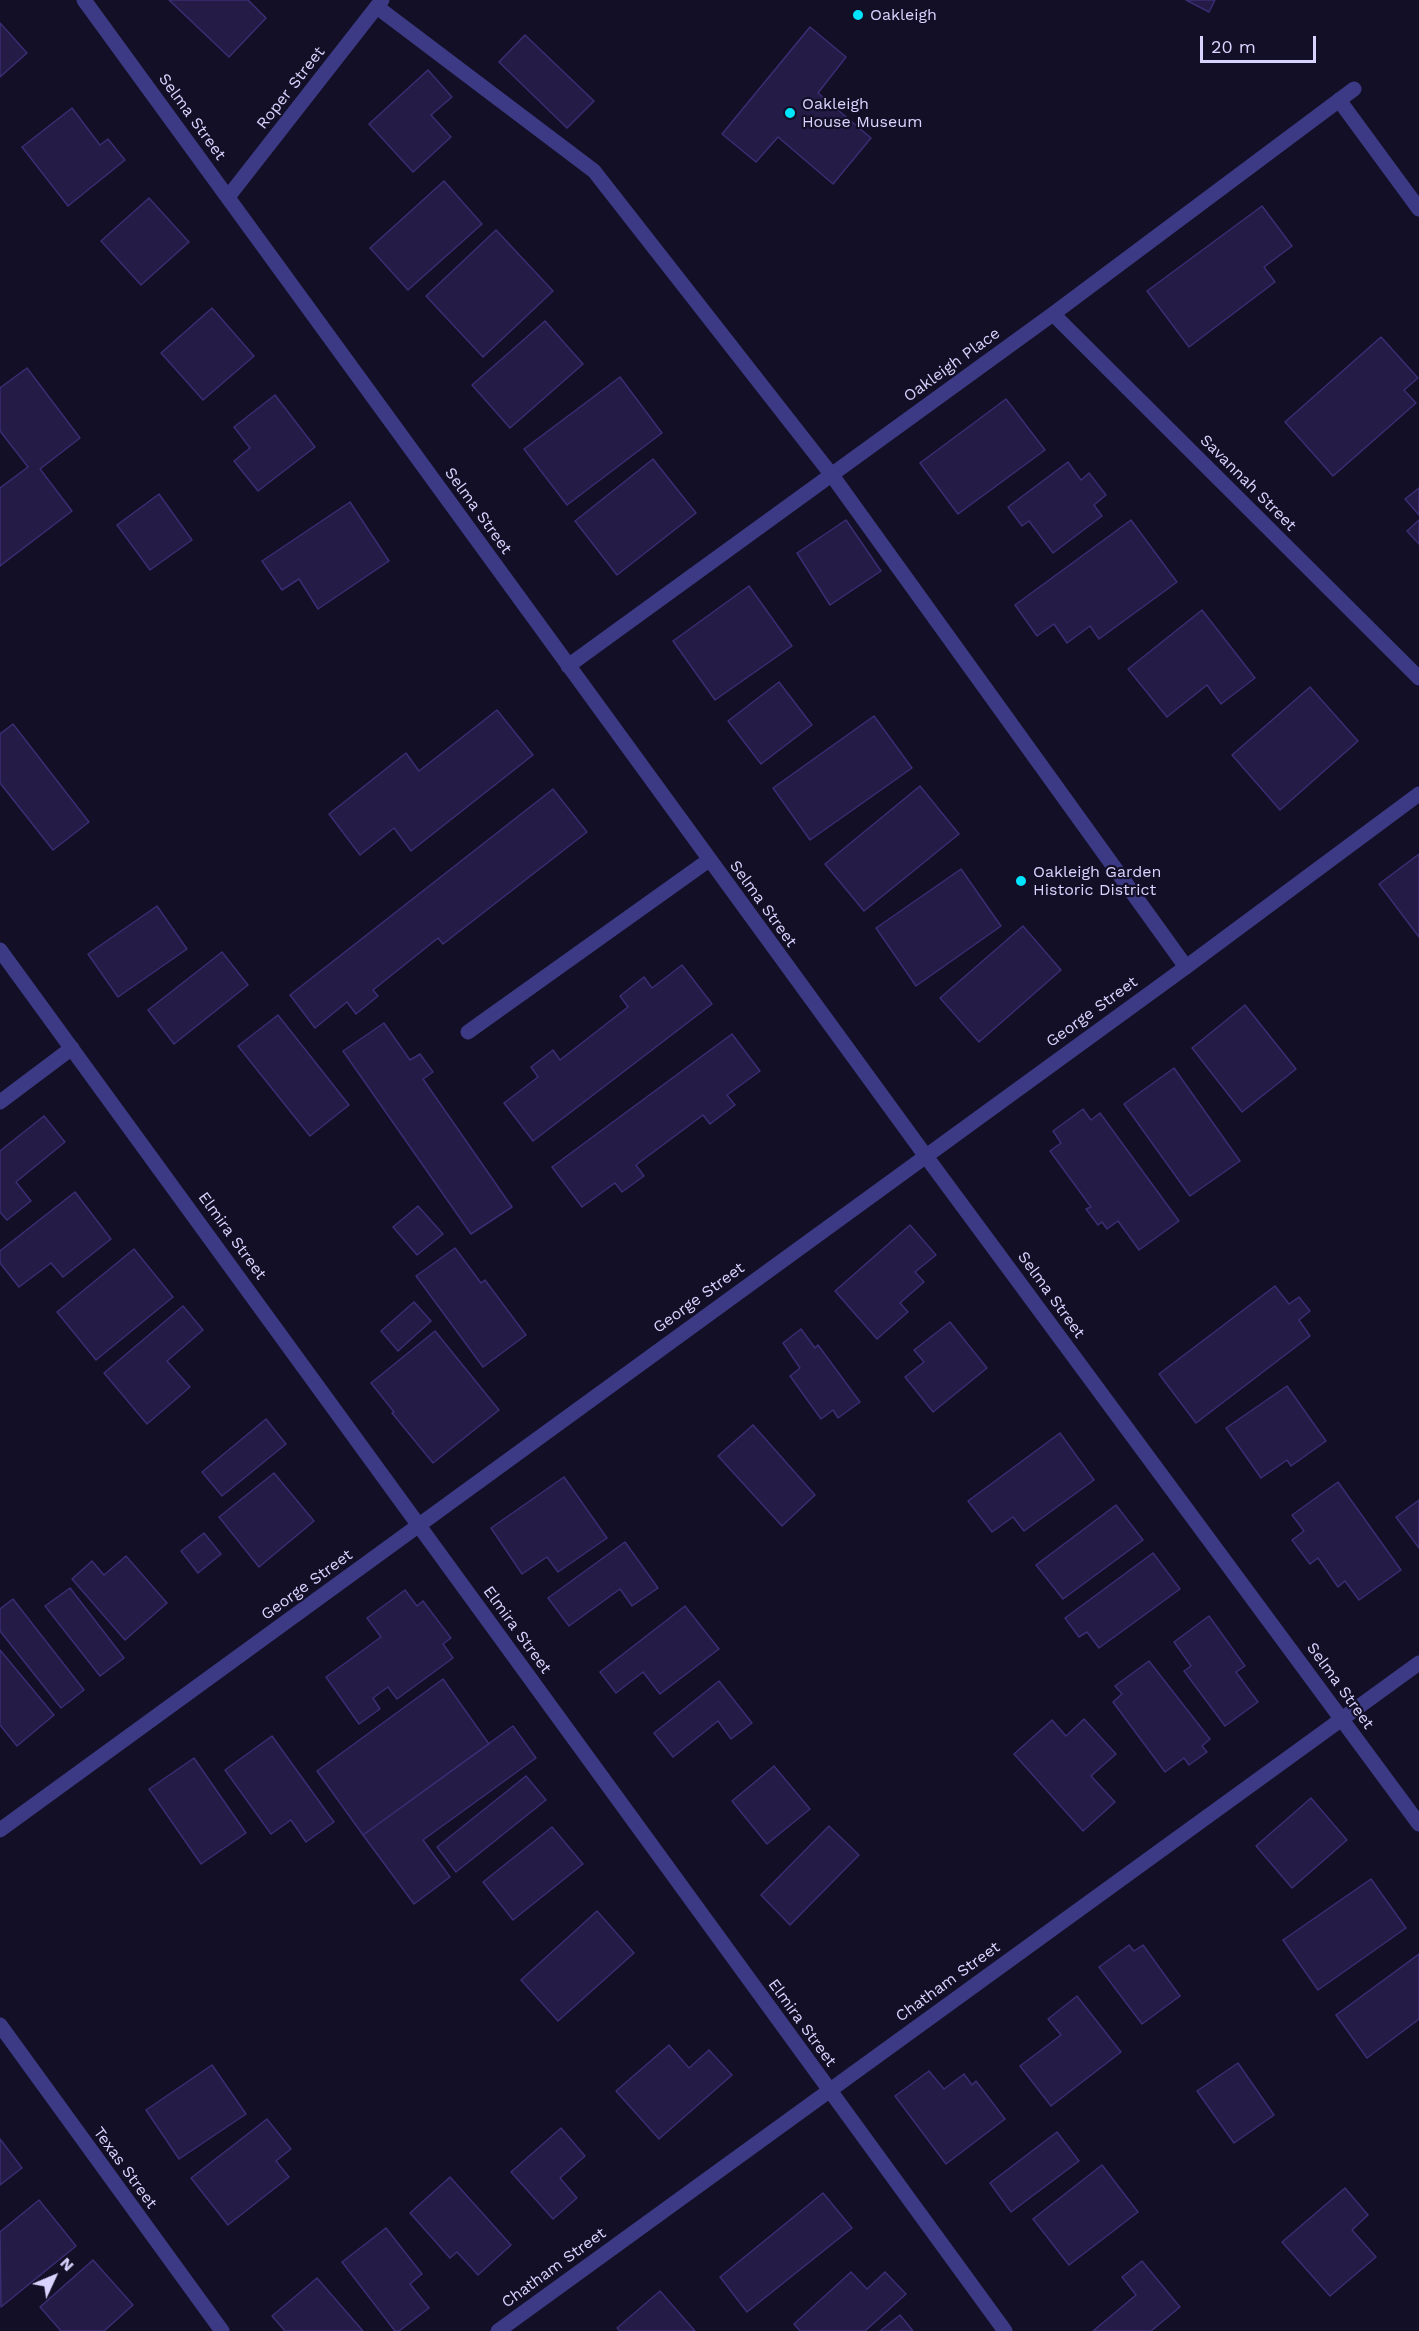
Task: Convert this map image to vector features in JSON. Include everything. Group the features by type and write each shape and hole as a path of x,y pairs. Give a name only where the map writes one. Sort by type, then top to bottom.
{"street":[{"name":"Selma Street","path":"84,0 709,860 1419,1824"},
{"name":"Roper Street","path":"228,197 380,4"},
{"path":"380,4 594,171 831,474 1186,967"},
{"name":"Oakleigh Place","path":"568,666 1053,314 1354,89"},
{"path":"1339,100 1419,209"},
{"name":"Savannah Street","path":"1053,314 1419,678"},
{"name":"George Street","path":"0,1830 1186,967 1419,794"},
{"path":"468,1032 709,860"},
{"name":"Elmira Street","path":"0,950 1005,2331"},
{"path":"0,1102 72,1048"},
{"name":"Chatham Street","path":"498,2331 1419,1663"},
{"name":"Texas Street","path":"0,2025 222,2331"}],"building":[{"path":"169,0 248,0 266,18 229,57"},
{"path":"1186,0 1215,0 1209,12"},
{"path":"0,23 27,53 0,77"},
{"name":"Oakleigh House Museum","path":"810,27 846,57 818,93 871,138 833,184 778,137 756,162 722,134"},
{"path":"525,35 594,101 567,128 499,62"},
{"path":"428,70 452,97 431,115 451,137 413,172 369,124"},
{"path":"72,108 100,145 108,139 125,160 68,206 22,147"},
{"path":"444,181 482,224 408,290 370,248"},
{"path":"149,198 189,242 141,285 101,241"},
{"path":"1262,206 1292,246 1264,267 1275,282 1189,347 1147,291"},
{"path":"496,230 553,291 483,357 426,296"},
{"path":"212,308 254,356 203,400 161,353"},
{"path":"545,321 583,364 510,428 472,385"},
{"path":"1381,337 1418,378 1404,390 1416,403 1333,476 1285,422"},
{"path":"27,368 80,438 40,469 72,511 0,566 0,488 28,467 0,431 0,388"},
{"path":"620,377 662,433 567,505 524,449"},
{"path":"275,395 315,447 258,491 234,461 250,448 234,427"},
{"path":"1006,399 1045,450 958,514 920,463"},
{"path":"653,459 696,513 617,575 575,521"},
{"path":"1068,462 1081,480 1089,473 1106,495 1094,505 1102,516 1053,553 1029,521 1022,526 1008,507"},
{"path":"1419,488 1419,515 1405,499"},
{"path":"159,494 192,540 150,570 117,525"},
{"path":"350,502 389,561 318,609 299,579 282,590 262,561"},
{"path":"846,520 881,571 830,605 797,553"},
{"path":"1131,520 1177,582 1099,639 1090,626 1067,643 1054,624 1037,636 1015,605"},
{"path":"1419,520 1419,544 1407,531"},
{"path":"749,586 792,646 715,700 673,641"},
{"path":"1202,610 1255,678 1221,704 1207,685 1167,717 1128,669"},
{"path":"779,682 812,725 761,764 728,721"},
{"path":"1310,687 1358,741 1280,810 1232,755"},
{"path":"497,710 533,755 411,851 394,828 360,855 329,814 406,753 419,771"},
{"path":"874,716 912,768 810,840 773,788"},
{"path":"13,724 89,822 53,850 0,783 0,734"},
{"path":"920,786 959,834 864,911 825,864"},
{"path":"553,789 587,832 443,944 438,938 373,990 378,996 356,1014 347,1002 315,1028 290,995"},
{"path":"1419,854 1419,937 1379,884"},
{"path":"961,869 1001,926 916,986 876,928"},
{"path":"157,906 187,949 118,997 88,954"},
{"path":"1023,926 1061,970 979,1042 940,998"},
{"path":"222,952 248,985 174,1044 148,1010"},
{"path":"682,965 712,1004 533,1141 504,1103 538,1077 531,1067 553,1050 560,1060 628,1007 620,996 644,977 652,988"},
{"path":"1245,1005 1296,1069 1242,1112 1192,1048"},
{"path":"278,1015 349,1105 310,1136 238,1046"},
{"path":"384,1023 410,1060 420,1054 433,1072 423,1079 512,1207 471,1234 343,1051"},
{"path":"732,1034 760,1071 727,1095 735,1105 710,1124 703,1115 636,1165 644,1176 622,1192 615,1183 582,1207 552,1167"},
{"path":"1174,1068 1240,1161 1190,1196 1124,1104"},
{"path":"1083,1109 1091,1120 1100,1113 1179,1221 1139,1250 1118,1221 1107,1229 1102,1222 1098,1225 1086,1209 1091,1207 1050,1151 1061,1143 1053,1131"},
{"path":"44,1116 65,1142 16,1182 31,1201 7,1220 0,1212 0,1151"},
{"path":"75,1192 111,1239 63,1277 51,1263 19,1287 0,1263 0,1251"},
{"path":"418,1206 443,1234 417,1255 393,1227"},
{"path":"910,1225 936,1255 915,1272 924,1282 900,1303 908,1312 877,1339 835,1291"},
{"path":"455,1248 481,1283 485,1280 526,1335 483,1367 416,1276"},
{"path":"134,1249 173,1297 96,1360 57,1312"},
{"path":"1275,1286 1289,1304 1299,1297 1310,1311 1299,1320 1310,1336 1196,1423 1159,1374"},
{"path":"414,1302 431,1321 398,1351 381,1331"},
{"path":"183,1306 203,1330 167,1361 190,1387 147,1424 104,1373"},
{"path":"950,1322 987,1368 933,1412 905,1377 924,1362 914,1350"},
{"path":"801,1329 815,1348 818,1345 860,1402 838,1418 833,1410 821,1419 790,1376 800,1368 783,1343"},
{"path":"435,1331 499,1410 433,1463 371,1383"},
{"path":"1287,1386 1326,1441 1291,1466 1287,1460 1261,1478 1226,1428"},
{"path":"266,1419 286,1444 222,1496 202,1472"},
{"path":"753,1425 815,1495 782,1526 718,1456"},
{"path":"1060,1433 1094,1480 1024,1531 1013,1517 992,1532 968,1501"},
{"path":"274,1473 314,1521 259,1567 219,1517"},
{"path":"564,1477 607,1538 558,1572 547,1557 522,1574 491,1528"},
{"path":"1338,1482 1401,1570 1359,1600 1345,1581 1338,1587 1318,1558 1310,1564 1292,1540 1304,1531 1292,1515"},
{"path":"1419,1500 1419,1548 1396,1517"},
{"path":"1116,1505 1143,1540 1063,1599 1036,1565"},
{"path":"204,1533 221,1554 198,1573 181,1551"},
{"path":"625,1542 658,1588 632,1606 620,1589 569,1626 548,1598"},
{"path":"1153,1553 1180,1589 1099,1648 1087,1632 1079,1637 1065,1618"},
{"path":"126,1556 167,1603 125,1640 72,1579 92,1561 104,1575"},
{"path":"70,1588 124,1658 100,1676 45,1606"},
{"path":"405,1590 417,1606 423,1601 451,1638 443,1644 453,1658 397,1699 388,1687 373,1698 380,1709 359,1724 326,1677 381,1637 367,1618"},
{"path":"13,1599 84,1690 61,1708 0,1631 0,1609"},
{"path":"685,1606 719,1649 660,1694 643,1672 616,1693 600,1672"},
{"path":"1209,1616 1245,1666 1236,1672 1258,1702 1225,1726 1184,1671 1191,1666 1174,1642"},
{"path":"0,1650 54,1715 17,1746 0,1725"},
{"path":"1149,1661 1210,1739 1202,1746 1207,1752 1189,1765 1184,1758 1165,1772 1113,1702 1122,1694 1115,1686"},
{"path":"443,1679 489,1744 363,1835 317,1771"},
{"path":"719,1681 752,1723 731,1739 718,1721 673,1757 654,1733"},
{"path":"1084,1719 1116,1754 1091,1776 1115,1802 1083,1831 1014,1754 1052,1720 1066,1736"},
{"path":"513,1726 536,1758 423,1840 450,1877 414,1904 363,1835"},
{"path":"272,1736 334,1822 306,1842 291,1820 271,1834 225,1770"},
{"path":"194,1758 246,1833 201,1864 149,1789"},
{"path":"774,1766 810,1809 767,1844 732,1801"},
{"path":"526,1776 546,1800 456,1872 437,1847"},
{"path":"1311,1798 1347,1840 1292,1888 1256,1846"},
{"path":"829,1826 859,1855 790,1925 761,1895"},
{"path":"552,1827 583,1864 513,1920 483,1882"},
{"path":"1371,1879 1406,1928 1318,1990 1283,1940"},
{"path":"597,1911 634,1953 558,2021 521,1980"},
{"path":"1129,1945 1134,1951 1143,1945 1180,1996 1142,2024 1099,1967"},
{"path":"1419,1954 1419,2019 1367,2058 1336,2015"},
{"path":"1077,1996 1121,2052 1051,2106 1020,2066 1061,2035 1048,2019"},
{"path":"669,2045 689,2068 709,2050 732,2075 659,2139 616,2091"},
{"path":"1238,2063 1274,2115 1234,2143 1197,2091"},
{"path":"212,2065 246,2114 179,2159 146,2110"},
{"path":"929,2071 944,2089 964,2074 972,2085 976,2081 1005,2119 946,2164 895,2096"},
{"path":"267,2119 291,2149 276,2161 289,2177 228,2225 191,2178"},
{"path":"561,2128 585,2156 560,2178 577,2198 553,2219 511,2172"},
{"path":"1057,2132 1079,2161 1011,2212 990,2183"},
{"path":"0,2139 22,2168 0,2185"},
{"path":"1102,2165 1138,2212 1069,2265 1033,2219"},
{"path":"450,2177 511,2245 478,2275 457,2252 450,2258 410,2213"},
{"path":"1345,2188 1368,2215 1352,2230 1376,2257 1330,2296 1282,2242"},
{"path":"823,2193 852,2228 747,2312 720,2277"},
{"path":"39,2200 76,2246 1,2307 0,2232"},
{"path":"386,2228 422,2274 410,2284 429,2308 399,2331 395,2331 342,2262"},
{"path":"93,2260 133,2305 104,2331 61,2331 40,2307"},
{"path":"1142,2261 1180,2307 1151,2331 1093,2331 1136,2295 1122,2277"},
{"path":"851,2272 867,2289 885,2272 906,2294 865,2331 800,2331 794,2324"},
{"path":"317,2278 363,2331 285,2331 272,2316"},
{"path":"660,2291 695,2331 620,2331 617,2328"},
{"path":"900,2315 913,2331 880,2331"}],"place":[{"name":"Oakleigh","path":"858,15"},
{"name":"Oakleigh House Museum","path":"790,113"},
{"name":"Oakleigh Garden Historic District","path":"1021,881"}]}
